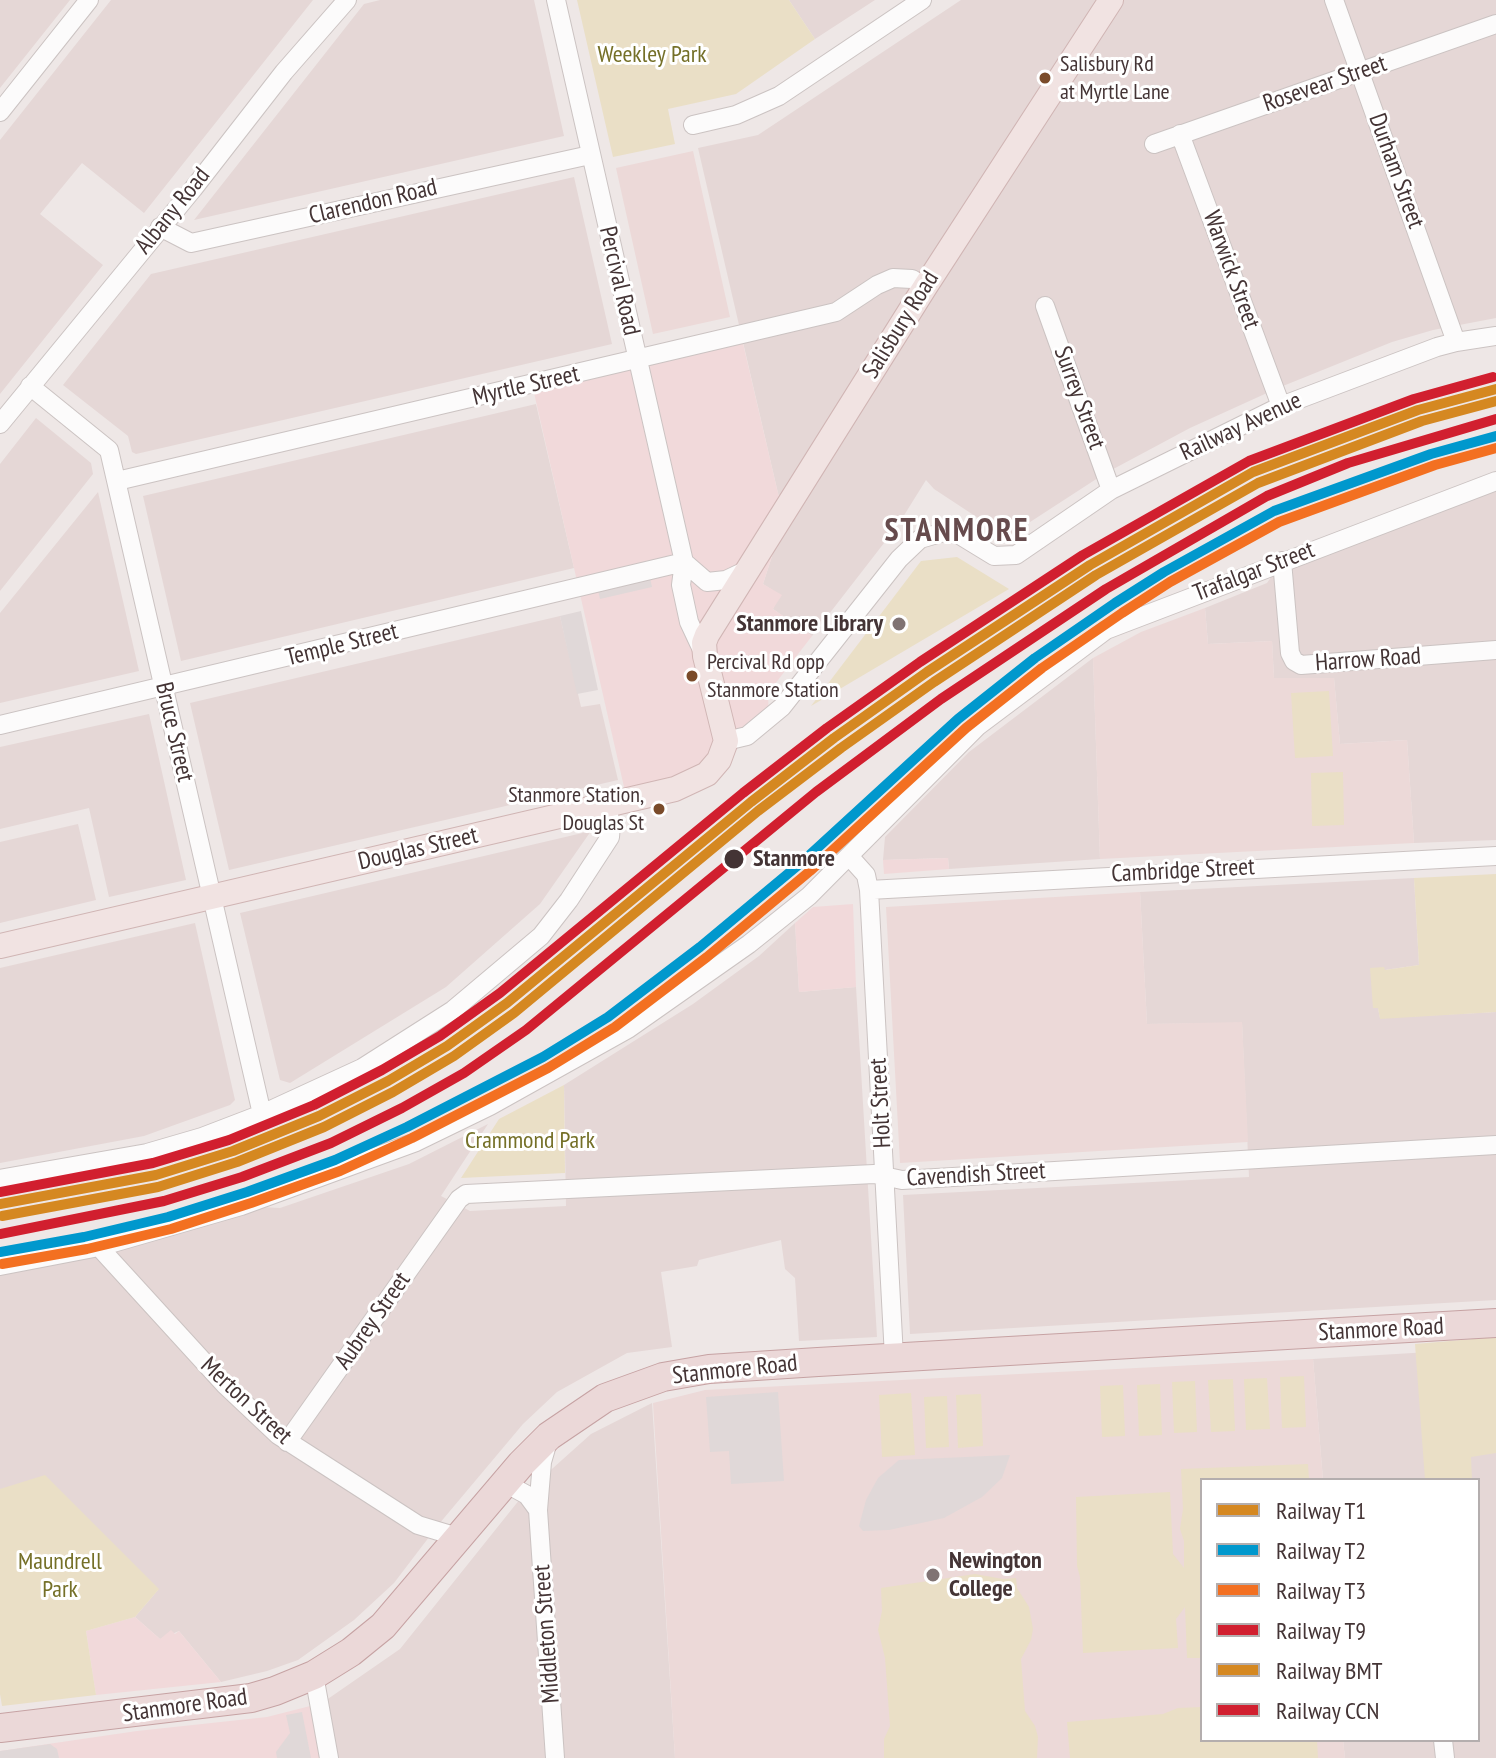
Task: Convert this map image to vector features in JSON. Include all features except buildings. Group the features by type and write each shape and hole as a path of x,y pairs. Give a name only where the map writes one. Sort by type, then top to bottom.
{"highway":[{"name":"Stanmore Road","path":"0,1728 251,1698 314,1675 351,1652 383,1626 549,1436 605,1398 663,1377 709,1369 894,1357 1496,1323"}],"main road":[{"name":"Salisbury Road","path":"705,656 707,635 747,570 1111,0"},
{"name":"Percival Road","path":"705,656 726,741"},
{"name":"Douglas Street","path":"0,946 607,805 697,781 714,767 726,741"}],"street":[{"path":"0,112 89,0"},
{"name":"Albany Road","path":"0,424 284,72 347,0"},
{"name":"Percival Road","path":"556,0 684,562 681,585 689,622 705,656"},
{"path":"693,125 736,115 779,96 922,0"},
{"name":"Durham Street","path":"1334,0 1456,342"},
{"name":"Rosevear Street","path":"1154,144 1496,24"},
{"name":"Warwick Street","path":"1180,134 1281,406"},
{"name":"Clarendon Road","path":"160,227 191,243 590,155"},
{"name":"Myrtle Street","path":"117,481 836,312 893,278 912,279 925,287"},
{"name":"Surrey Street","path":"1045,306 1111,490"},
{"name":"Railway Avenue","path":"726,741 747,736 782,707 899,559 920,539 944,532 958,534 994,556 1005,558 1016,555 1111,490 1281,406 1456,342 1496,336"},
{"name":"Bruce Street","path":"30,386 109,450 262,1114"},
{"name":"Trafalgar Street","path":"0,1266 99,1247 282,1192 416,1142 477,1113 595,1049 711,972 802,902 968,734 1091,640 1129,619 1496,481"},
{"name":"Harrow Road","path":"1282,561 1290,653 1294,661 1301,665 1496,650"},
{"path":"684,562 707,582 726,580 747,570"},
{"name":"Temple Street","path":"0,725 684,562"},
{"path":"0,1179 147,1153 202,1137 262,1114 362,1068 453,1010 541,936 610,837 607,805"},
{"name":"Holt Street","path":"849,856 866,875 869,890 894,1357"},
{"name":"Cambridge Street","path":"869,890 1496,856"},
{"name":"Cavendish Street","path":"459,1199 473,1192 874,1174 902,1180 1496,1145"},
{"name":"Aubrey Street","path":"287,1442 459,1199"},
{"name":"Merton Street","path":"99,1247 267,1427 449,1547"},
{"name":"Middleton Street","path":"549,1436 542,1462 538,1510 555,1758"},
{"path":"505,1483 527,1495 538,1510"},
{"name":"Merton Street","path":"418,1525 449,1547"},
{"path":"314,1675 329,1758"}],"shaded area":[{"path":"0,0 70,0 0,88"},
{"path":"111,0 313,0 144,213 82,163 40,214 103,265 0,394 0,140"},
{"path":"380,0 534,0 564,136 194,220 364,4"},
{"path":"789,0 875,0 815,39"},
{"path":"961,0 1496,0 1496,318 1433,330 1392,342 1278,388 1190,428 1104,474 1007,537 934,489 926,480 898,525 812,636 773,609 778,594 763,584 789,504 779,497 698,148 758,135"},
{"path":"693,151 730,317 653,334 616,168"},
{"path":"574,177 612,344 136,454 132,452 128,436 63,385 151,274"},
{"path":"741,335 779,497 789,504 763,584 782,595 773,609 812,636 768,693 769,720 719,760 627,800 532,384"},
{"path":"536,404 574,568 181,661 143,496"},
{"path":"36,418 91,463 93,474 0,591 0,464"},
{"path":"1496,481 1496,840 1414,843 1407,740 1340,744 1334,678 1274,678 1272,641 1208,644 1205,608 1267,583 1282,561"},
{"path":"98,492 139,671 0,703 0,613"},
{"path":"650,578 652,587 600,599 598,590"},
{"path":"1205,608 1208,644 1272,641 1274,678 1334,678 1340,744 1407,740 1414,843 1100,859 1093,658 1141,632"},
{"path":"581,611 598,690 577,694 560,616"},
{"path":"560,616 581,707 600,704 618,780 229,870 190,703"},
{"path":"1093,658 1100,859 949,869 948,858 883,860 885,837 969,752"},
{"path":"149,714 186,880 109,897 89,808 0,829 0,747"},
{"path":"78,824 96,900 0,923 0,842"},
{"path":"591,831 540,904 446,987 290,1083 280,1080 240,913"},
{"path":"948,858 949,869 884,874 883,860"},
{"path":"1414,878 1419,965 1385,970 1378,1008 1380,1018 1496,1012 1496,1300 910,1334 903,1195 1249,1177 1242,1023 1147,1024 1140,892"},
{"path":"1140,892 1147,1024 1242,1022 1248,1142 900,1163 886,907"},
{"path":"853,904 856,987 799,992 795,923 813,907"},
{"path":"195,923 235,1100 230,1105 144,1136 0,1163 0,968"},
{"path":"795,923 799,992 856,987 877,1337 799,1341 795,1278 785,1269 781,1240 699,1260 697,1266 661,1272 672,1347 627,1353 557,1392 523,1424 394,1583 354,1620 298,1660 221,1682 179,1631 160,1639 135,1617 158,1590 0,1489 0,1266 241,1206 280,1208 409,1164 488,1124 441,1196 470,1211 566,1206 564,1085 693,1004 759,956"},
{"path":"1496,1348 1496,1758 1345,1758 1343,1742 1480,1742 1480,1478 1323,1478 1313,1359"},
{"name":"Newington College","path":"1313,1359 1323,1478 1200,1478 1200,1742 1343,1742 1345,1758 675,1758 653,1403 705,1390"},
{"path":"778,1392 784,1481 731,1484 729,1451 710,1452 706,1397"},
{"path":"652,1403 675,1758 334,1758 322,1703 400,1649 524,1494 591,1434"},
{"path":"1010,1455 1002,1478 982,1497 944,1518 889,1530 863,1531 859,1526 866,1500 878,1478 899,1460"},
{"path":"135,1617 160,1639 171,1630 175,1634 179,1631 221,1682 96,1695 86,1631"},
{"path":"322,1703 334,1758 0,1758 0,1751 137,1731 267,1717"},
{"path":"302,1712 311,1758 277,1758 276,1752 290,1733 286,1715"},
{"path":"50,1744 57,1749 59,1758 0,1758 0,1751"}],"green space":[{"name":"Weekley Park","path":"577,0 789,0 815,39 736,94 668,109 675,144 613,157"},
{"path":"957,557 1009,589 811,706 921,561"},
{"path":"1329,691 1333,756 1295,758 1291,693"},
{"path":"1343,772 1344,825 1312,826 1311,773"},
{"path":"1496,874 1496,1012 1380,1019 1378,1008 1373,1008 1370,968 1384,967 1385,970 1419,965 1414,878"},
{"name":"Crammond Park","path":"564,1085 565,1173 461,1178 499,1119"},
{"path":"1496,1337 1496,1453 1471,1457 1472,1478 1425,1478 1415,1344"},
{"path":"1304,1376 1306,1427 1282,1428 1280,1377"},
{"path":"1267,1378 1270,1429 1246,1430 1244,1379"},
{"path":"1233,1379 1235,1431 1211,1432 1208,1380"},
{"path":"1195,1381 1197,1432 1174,1433 1172,1382"},
{"path":"1160,1384 1162,1435 1139,1436 1137,1385"},
{"path":"1123,1385 1125,1436 1102,1437 1100,1386"},
{"path":"911,1393 915,1455 882,1457 879,1395"},
{"path":"981,1394 983,1446 958,1448 956,1395"},
{"path":"947,1396 949,1447 926,1448 924,1397"},
{"path":"1308,1464 1309,1478 1200,1478 1200,1658 1187,1658 1185,1607 1176,1619 1178,1648 1083,1653 1076,1497 1170,1492 1173,1554 1184,1568 1184,1541 1180,1529 1183,1509 1181,1469"},
{"name":"Maundrell Park","path":"45,1475 159,1589 135,1617 86,1631 96,1695 2,1706 0,1489"},
{"path":"975,1574 1016,1578 1017,1588 1029,1607 1033,1629 1021,1659 1025,1711 1038,1737 1037,1758 884,1758 884,1739 890,1726 885,1658 878,1630 882,1611 881,1588"},
{"path":"1200,1707 1200,1742 1317,1742 1318,1758 1070,1758 1067,1722 1163,1714 1178,1708"}],"rail line":[{"name":"CCN","path":"0,1192 153,1163 229,1140 314,1105 382,1070 440,1036 500,993 827,728 920,662 1083,555 1249,461 1414,399 1493,377"},
{"name":"T1","path":"0,1204 156,1175 233,1151 319,1116 388,1081 447,1046 507,1003 751,802 834,738 927,672 1090,565 1253,472 1418,410 1496,389"},
{"name":"BMT","path":"2,1216 158,1187 237,1162 324,1127 393,1092 454,1056 514,1013 758,811 841,748 934,682 1096,575 1258,483 1422,421 1496,401"},
{"name":"T9","path":"0,1234 164,1201 242,1177 331,1143 402,1108 464,1073 526,1030 816,792 941,699 1106,589 1267,496 1348,463 1496,419"},
{"name":"T2","path":"0,1252 84,1237 168,1217 247,1192 335,1160 543,1057 608,1017 700,947 802,862 958,719 1035,658 1115,603 1274,511 1431,454 1496,436"},
{"name":"T3","path":"2,1264 87,1249 171,1229 251,1203 340,1171 548,1068 615,1027 707,957 810,871 966,728 1042,668 1122,613 1170,582 1279,522 1435,465 1496,448"}],"place":[{"name":"Salisbury Rd at Myrtle Lane","path":"1045,78"},
{"name":"Stanmore Library","path":"899,624"},
{"name":"Percival Rd opp Stanmore Station","path":"692,676"},
{"name":"Stanmore Station, Douglas St","path":"659,809"},
{"name":"Stanmore","path":"734,859"},
{"name":"Newington College","path":"933,1575"}],"district":[{"name":"STANMORE","path":"957,532"}]}
